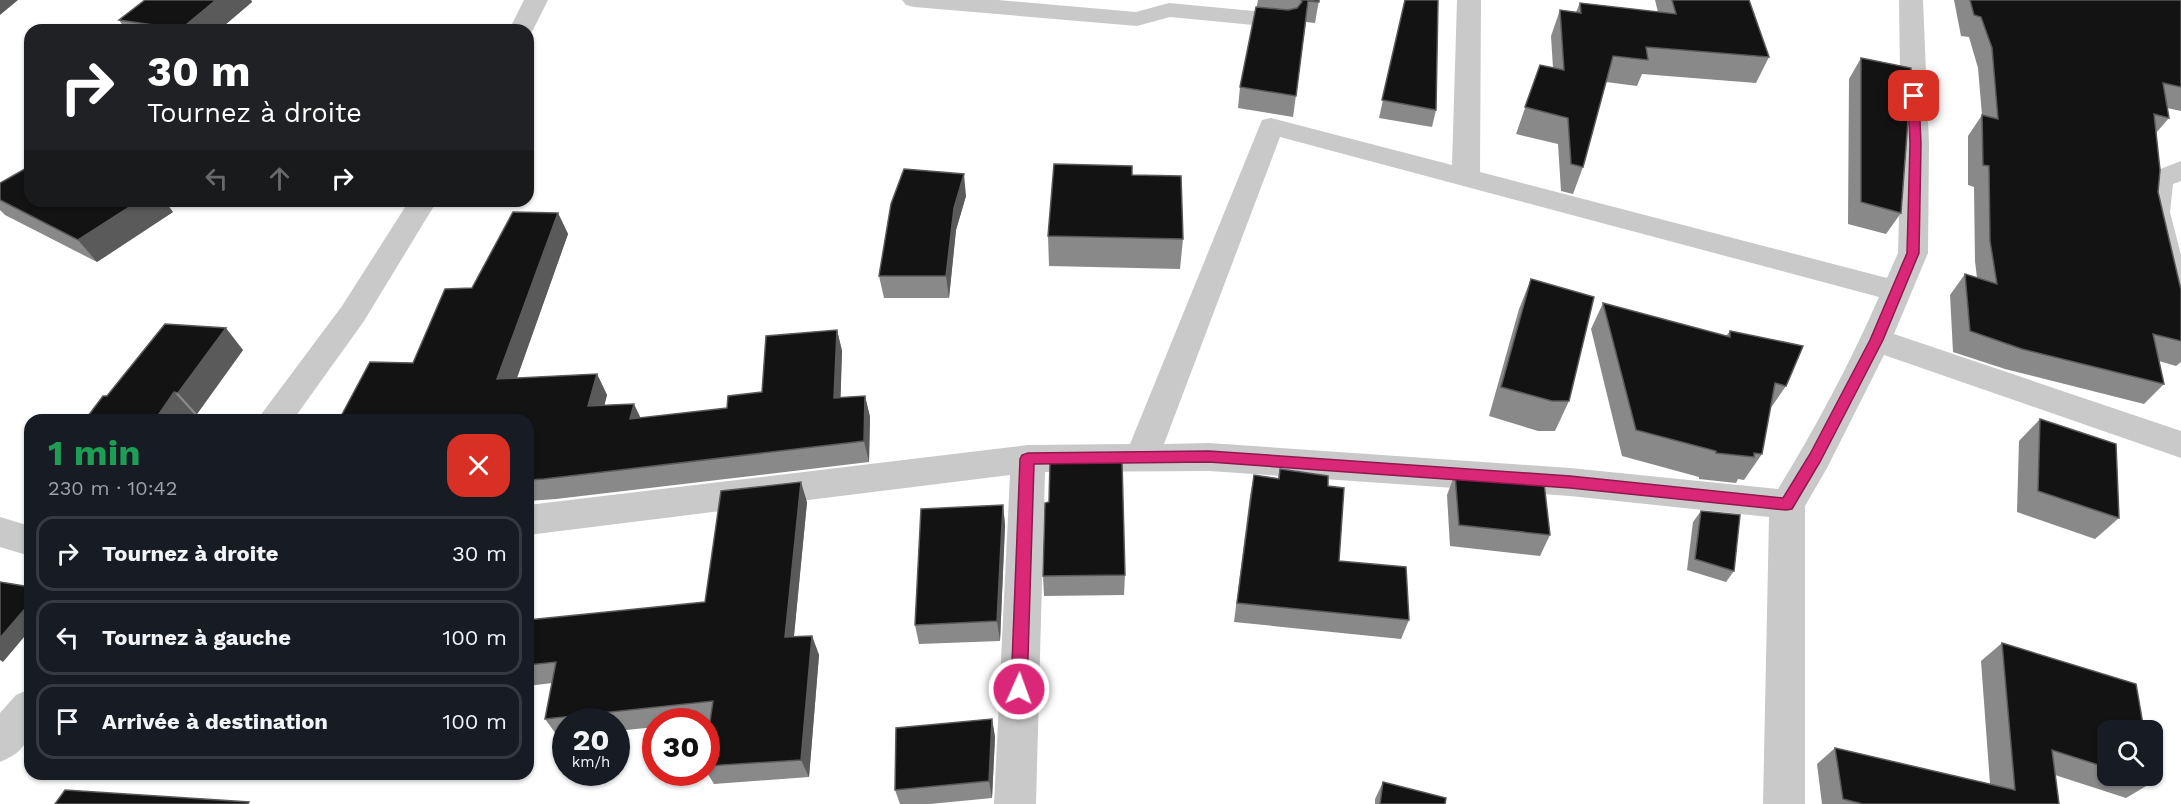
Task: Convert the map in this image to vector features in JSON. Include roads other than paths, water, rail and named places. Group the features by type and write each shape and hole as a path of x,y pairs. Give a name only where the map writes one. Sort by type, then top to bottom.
{"street":[{"path":"524,24 536,0"},
{"path":"914,0 1137,19 1169,10 1285,21"},
{"path":"1466,179 1469,0"},
{"path":"1784,804 1786,504 1815,458 1876,340 1913,253 1915,144 1911,0"},
{"path":"1142,458 1271,126 1896,291"},
{"path":"2181,170 2160,179 2156,213 2181,316"},
{"path":"279,414 297,393 388,260 419,207"},
{"path":"1876,340 2181,445"},
{"path":"534,518 1028,459 1209,457 1558,481 1786,504"},
{"path":"1015,804 1028,459"},
{"path":"0,532 24,539"},
{"path":"0,743 24,715"}]}
